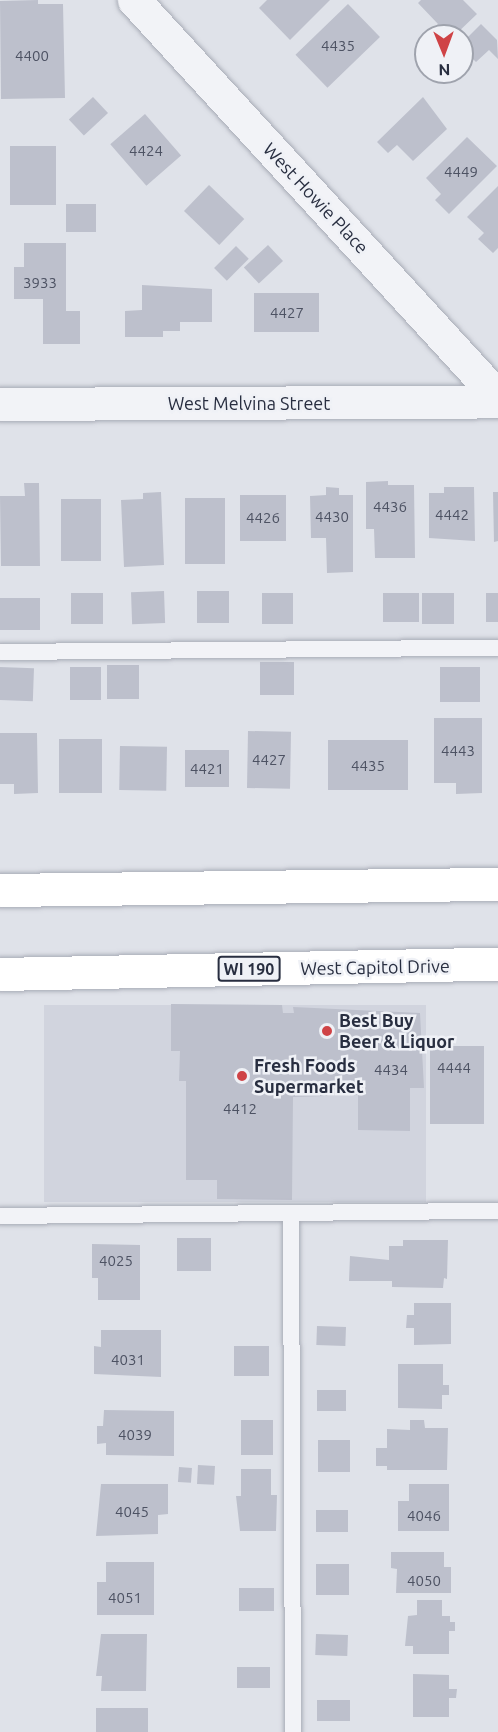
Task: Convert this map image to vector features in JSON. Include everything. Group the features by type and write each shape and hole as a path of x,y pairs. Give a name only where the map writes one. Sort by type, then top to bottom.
{"main road":[{"path":"0,890 498,884"},
{"name":"West Capitol Drive","path":"0,974 498,964"}],"street":[{"name":"West Howie Place","path":"134,0 498,399"},
{"name":"West Melvina Street","path":"0,404 498,399"}],"lane":[{"path":"0,652 498,648"},
{"path":"0,1216 498,1211"},
{"path":"291,1213 293,1732"}],"shaded area":[{"path":"44,1005 426,1005 426,1202 44,1202"}],"building":[{"path":"38,0 38,4 63,4 65,98 1,99 0,1"},
{"path":"267,0 330,0 290,40 259,8"},
{"path":"421,0 463,0 477,14 467,24 438,24 418,3"},
{"path":"348,4 380,37 327,88 295,55"},
{"path":"481,24 497,40 498,59 489,50 476,62 474,60 474,31"},
{"path":"93,97 108,113 84,136 69,120"},
{"path":"423,97 447,129 413,161 397,145 388,153 377,142"},
{"path":"145,114 181,156 146,186 110,144"},
{"path":"467,137 497,166 449,214 435,200 441,194 426,178"},
{"path":"10,146 56,146 56,205 10,205"},
{"path":"209,185 244,219 219,245 184,211"},
{"path":"498,186 498,248 493,253 478,239 484,233 467,217"},
{"path":"66,204 96,204 96,232 66,232"},
{"path":"24,243 66,243 66,311 80,311 80,344 43,344 43,299 14,299 14,267 24,267"},
{"path":"268,245 283,261 259,284 244,268"},
{"path":"236,246 249,259 227,281 214,268"},
{"path":"142,285 212,289 212,322 180,322 180,331 163,331 163,337 125,337 125,311 142,310"},
{"path":"254,293 319,293 319,332 254,332"},
{"path":"388,481 388,485 414,485 415,558 375,558 374,529 366,529 366,482"},
{"path":"24,483 39,483 40,566 1,566 0,496 25,496"},
{"path":"326,487 339,488 339,495 353,495 353,572 327,573 326,538 311,538 310,496 326,495"},
{"path":"444,487 474,487 475,541 429,538 429,493 444,493"},
{"path":"161,492 164,565 124,567 121,500 143,499 143,493"},
{"path":"493,492 498,492 498,541 494,542"},
{"path":"240,495 286,495 286,541 240,541"},
{"path":"185,498 225,498 225,564 185,564"},
{"path":"61,499 101,499 101,561 61,561"},
{"path":"164,591 165,623 132,624 131,592"},
{"path":"197,591 229,591 229,623 197,623"},
{"path":"71,593 103,593 103,624 71,624"},
{"path":"262,593 293,593 293,624 262,624"},
{"path":"383,593 419,593 419,622 383,622"},
{"path":"422,593 454,593 454,624 422,624"},
{"path":"486,593 498,593 498,622 486,622"},
{"path":"0,598 40,598 40,630 0,630"},
{"path":"260,662 294,662 294,695 260,695"},
{"path":"107,665 139,665 139,699 107,699"},
{"path":"0,667 34,668 33,701 0,700"},
{"path":"70,667 101,667 101,700 70,700"},
{"path":"440,667 480,667 480,702 440,702"},
{"path":"434,718 482,718 482,793 456,794 456,783 434,783"},
{"path":"248,731 291,732 290,789 247,788"},
{"path":"0,733 37,733 38,793 14,794 14,784 0,784"},
{"path":"59,739 102,739 102,793 59,793"},
{"path":"328,740 408,740 408,790 328,790"},
{"path":"120,746 167,747 166,791 119,790"},
{"path":"185,750 229,750 229,787 185,787"},
{"path":"171,1004 282,1005 283,1013 294,1013 293,1007 420,1013 424,1088 410,1088 410,1131 358,1130 358,1095 293,1097 292,1200 217,1199 217,1180 186,1180 186,1081 179,1081 180,1051 171,1051"},
{"path":"430,1046 484,1046 484,1124 430,1124"},
{"path":"177,1238 211,1238 211,1271 177,1271"},
{"path":"403,1240 448,1240 447,1279 444,1278 443,1288 392,1287 392,1281 349,1281 350,1256 389,1260 389,1246 403,1246"},
{"path":"92,1244 140,1245 140,1300 98,1300 98,1278 92,1278"},
{"path":"414,1303 451,1303 451,1344 414,1345 414,1328 406,1328 407,1315 414,1315"},
{"path":"317,1326 346,1327 345,1346 316,1345"},
{"path":"101,1330 161,1330 161,1377 94,1374 94,1346 101,1347"},
{"path":"234,1346 269,1346 269,1376 234,1376"},
{"path":"398,1364 443,1364 443,1385 449,1385 449,1395 442,1395 442,1409 398,1408"},
{"path":"317,1390 346,1390 346,1411 317,1411"},
{"path":"104,1410 174,1411 174,1456 106,1455 106,1443 97,1444 97,1426 103,1426"},
{"path":"241,1420 273,1420 273,1455 241,1455"},
{"path":"410,1420 424,1420 425,1428 448,1428 447,1470 387,1470 387,1466 376,1466 376,1448 387,1448 387,1429 410,1430"},
{"path":"318,1440 350,1440 350,1472 318,1472"},
{"path":"198,1465 215,1466 214,1485 197,1484"},
{"path":"179,1467 192,1468 191,1483 178,1482"},
{"path":"241,1469 271,1469 271,1495 277,1495 276,1531 240,1531 236,1496 241,1496"},
{"path":"101,1484 168,1484 168,1514 158,1515 158,1534 96,1536"},
{"path":"409,1484 449,1484 449,1531 398,1531 398,1501 409,1501"},
{"path":"316,1510 348,1510 348,1532 316,1532"},
{"path":"391,1552 444,1552 444,1567 451,1567 451,1593 396,1593 397,1569 391,1568"},
{"path":"106,1562 154,1562 154,1615 97,1615 97,1582 106,1582"},
{"path":"316,1564 349,1564 349,1595 316,1595"},
{"path":"239,1588 274,1588 274,1611 239,1611"},
{"path":"417,1600 442,1600 442,1616 450,1616 450,1622 455,1622 455,1631 449,1631 449,1654 413,1654 413,1646 405,1646 408,1616 417,1615"},
{"path":"101,1634 147,1634 146,1691 101,1691 102,1676 96,1676"},
{"path":"316,1634 348,1635 347,1656 315,1655"},
{"path":"237,1667 270,1667 270,1688 237,1688"},
{"path":"413,1674 449,1675 449,1689 457,1689 456,1698 449,1698 449,1717 413,1717"},
{"path":"317,1700 350,1700 350,1721 317,1721"},
{"path":"96,1708 148,1708 148,1732 96,1732"}],"place":[{"name":"Best Buy Beer & Liquor","path":"327,1031"},
{"name":"Fresh Foods Supermarket","path":"242,1076"}]}
